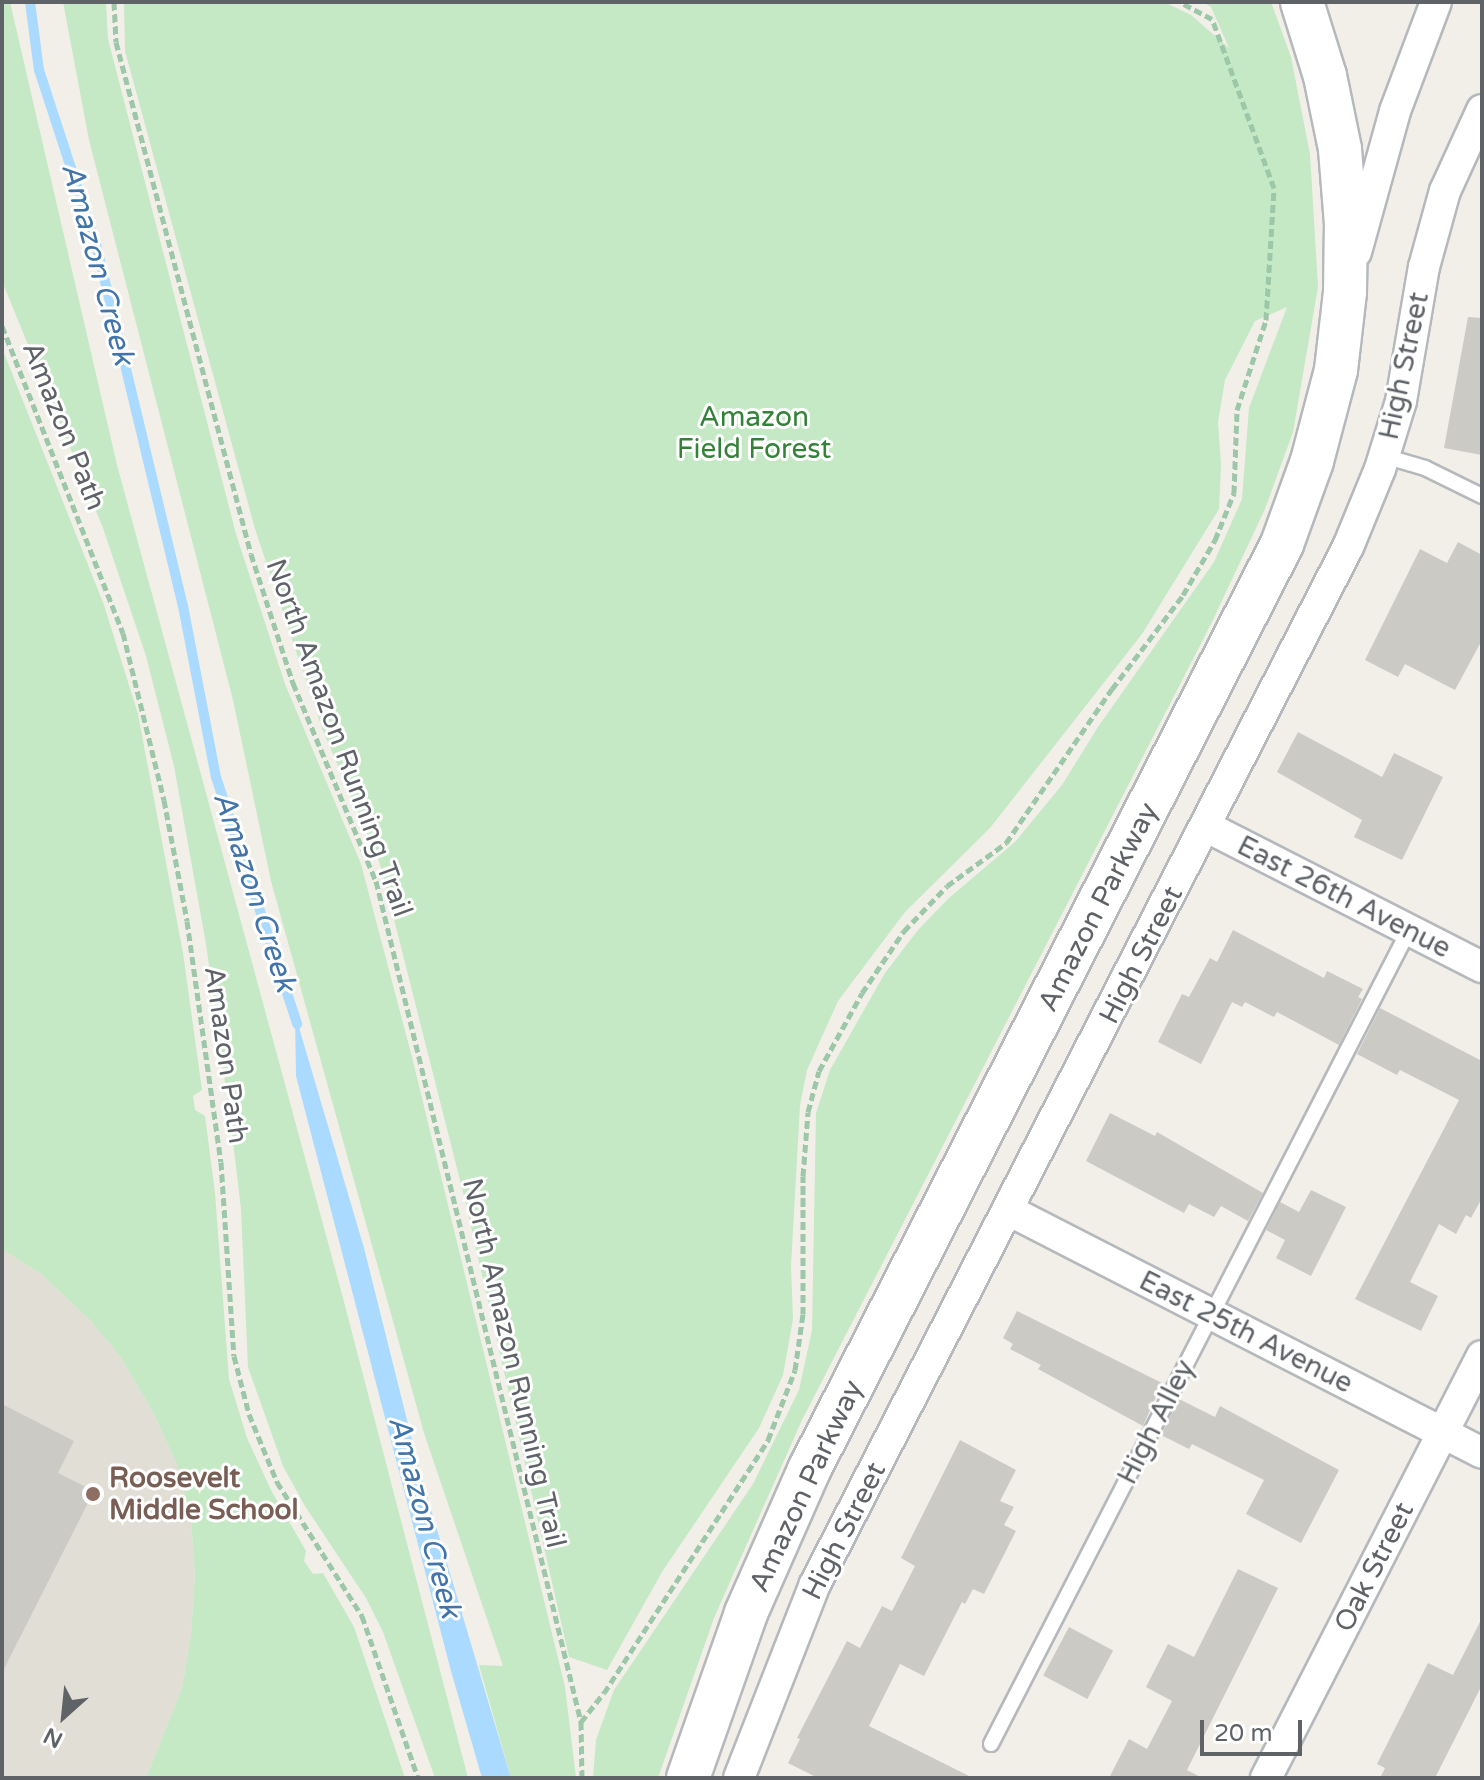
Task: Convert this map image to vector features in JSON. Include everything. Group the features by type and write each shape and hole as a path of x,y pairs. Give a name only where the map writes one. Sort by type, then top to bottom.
{"main road":[{"name":"Amazon Parkway","path":"688,1778 746,1613 809,1470 1282,544 1312,461 1332,385 1345,292 1346,224 1340,149 1325,76 1302,2"}],"street":[{"path":"1345,292 1395,111 1436,2"},
{"name":"High Street","path":"739,1778 815,1584 1010,1211 1348,547 1384,456 1401,401 1424,267 1445,191 1482,110"},
{"name":"East 26th Avenue","path":"1207,827 1482,967"},
{"name":"East 25th Avenue","path":"1010,1211 1482,1453"},
{"name":"Oak Street","path":"1266,1778 1482,1356"}],"lane":[{"path":"1384,456 1425,468 1482,496"},
{"name":"High Alley","path":"991,1744 1409,930"}],"path":[{"name":"North Amazon Running Trail","path":"114,2 116,42 251,554 293,683 376,881 581,1722 582,1778"},
{"path":"581,1722 604,1693 768,1440 795,1370 803,1314 808,1112 819,1071 862,993 904,931 947,886 1006,843 1112,689 1183,595 1215,540 1234,493 1237,410 1266,320 1274,188 1212,19 1180,2"},
{"name":"Amazon Path","path":"2,326 123,633 157,770 189,936 221,1162 234,1356 249,1414 277,1482 362,1616 418,1778"}],"shaded area":[{"name":"Roosevelt Middle School","path":"2,1249 41,1274 90,1320 119,1355 153,1412 178,1467 191,1521 195,1575 191,1635 182,1688 146,1778 2,1778"}],"green space":[{"path":"2,2 10,2 117,465 343,1298 468,1778 435,1778 383,1632 366,1598 305,1506 283,1466 248,1367 241,1209 233,1141 206,944 174,766 146,656 103,528 2,281"},
{"path":"63,2 106,2 108,39 236,534 285,684 361,864 413,1061 565,1687 576,1778 511,1778 479,1665 503,1666 424,1433 271,881 233,700 89,140"},
{"name":"Amazon Field Forest","path":"124,2 1164,2 1191,15 1229,48 1211,7 1203,2 1271,2 1291,57 1310,154 1318,287 1293,432 1265,509 1211,624 802,1420 714,1618 658,1778 593,1778 596,1740 614,1690 753,1484 799,1390 812,1330 816,1113 830,1070 885,973 918,930 949,898 1015,842 1062,785 1098,727 1214,562 1242,499 1249,408 1287,307 1255,321 1225,380 1218,422 1221,465 1219,509 1142,634 990,828 905,912 838,1001 807,1070 800,1105 791,1266 793,1319 783,1375 759,1428 662,1572 607,1670 569,1657 465,1200 380,864 323,731 255,529 125,51"},
{"path":"2,348 104,605 138,714 183,953 202,1090 193,1096 195,1110 205,1116 215,1193 229,1379 247,1438 271,1490 306,1551 304,1561 313,1574 323,1573 354,1627 405,1778 146,1778 182,1688 191,1635 195,1575 191,1521 178,1467 153,1412 119,1355 90,1320 41,1274 2,1249"}],"water":[{"path":"295,1014 364,1248 421,1476 511,1778 482,1778 451,1671 296,1076"}],"building":[{"path":"1468,317 1482,318 1482,455 1444,448"},
{"path":"1458,542 1482,555 1482,640 1455,690 1405,664 1398,677 1365,660 1420,549 1447,563"},
{"path":"1298,732 1382,777 1394,753 1443,777 1402,860 1354,837 1362,820 1277,772"},
{"path":"1233,930 1324,978 1327,971 1363,989 1358,997 1362,999 1339,1045 1277,1012 1274,1017 1245,1002 1242,1007 1232,1002 1201,1064 1158,1042 1182,994 1189,997 1210,958 1217,962"},
{"path":"1380,1008 1480,1060 1482,1055 1482,1198 1471,1218 1466,1215 1456,1234 1439,1224 1410,1282 1438,1296 1421,1331 1355,1299 1459,1100 1400,1070 1397,1075 1357,1054"},
{"path":"1110,1113 1155,1136 1157,1132 1263,1193 1248,1221 1221,1206 1214,1217 1189,1204 1184,1213 1086,1161"},
{"path":"1311,1190 1346,1207 1311,1276 1276,1258 1285,1240 1266,1230 1280,1202 1299,1212"},
{"path":"1017,1311 1162,1383 1143,1426 1038,1369 1041,1365 1010,1349 1013,1344 1003,1338"},
{"path":"1179,1399 1215,1417 1220,1406 1339,1470 1301,1543 1246,1514 1264,1480 1192,1444 1189,1449 1161,1435"},
{"path":"2,1404 74,1441 58,1473 94,1491 2,1673"},
{"path":"960,1440 1016,1470 1000,1501 1014,1507 1004,1525 1016,1531 984,1594 973,1589 965,1604 962,1602 924,1676 900,1664 869,1726 973,1778 818,1778 788,1763 800,1739 797,1738 847,1641 860,1648 882,1606 892,1611 915,1566 901,1558"},
{"path":"1238,1569 1278,1588 1187,1770 1202,1778 1109,1778 1129,1739 1147,1749 1172,1701 1146,1687 1168,1644 1194,1657"},
{"path":"1482,1618 1482,1685 1435,1778 1380,1778 1385,1768 1377,1764 1428,1663 1453,1675"},
{"path":"1069,1627 1113,1650 1087,1699 1043,1676"}],"waterway":[{"name":"Amazon Creek","path":"30,2 39,70 96,244 183,606 216,777 297,1024"}],"place":[{"name":"Roosevelt Middle School","path":"93,1494"}]}
